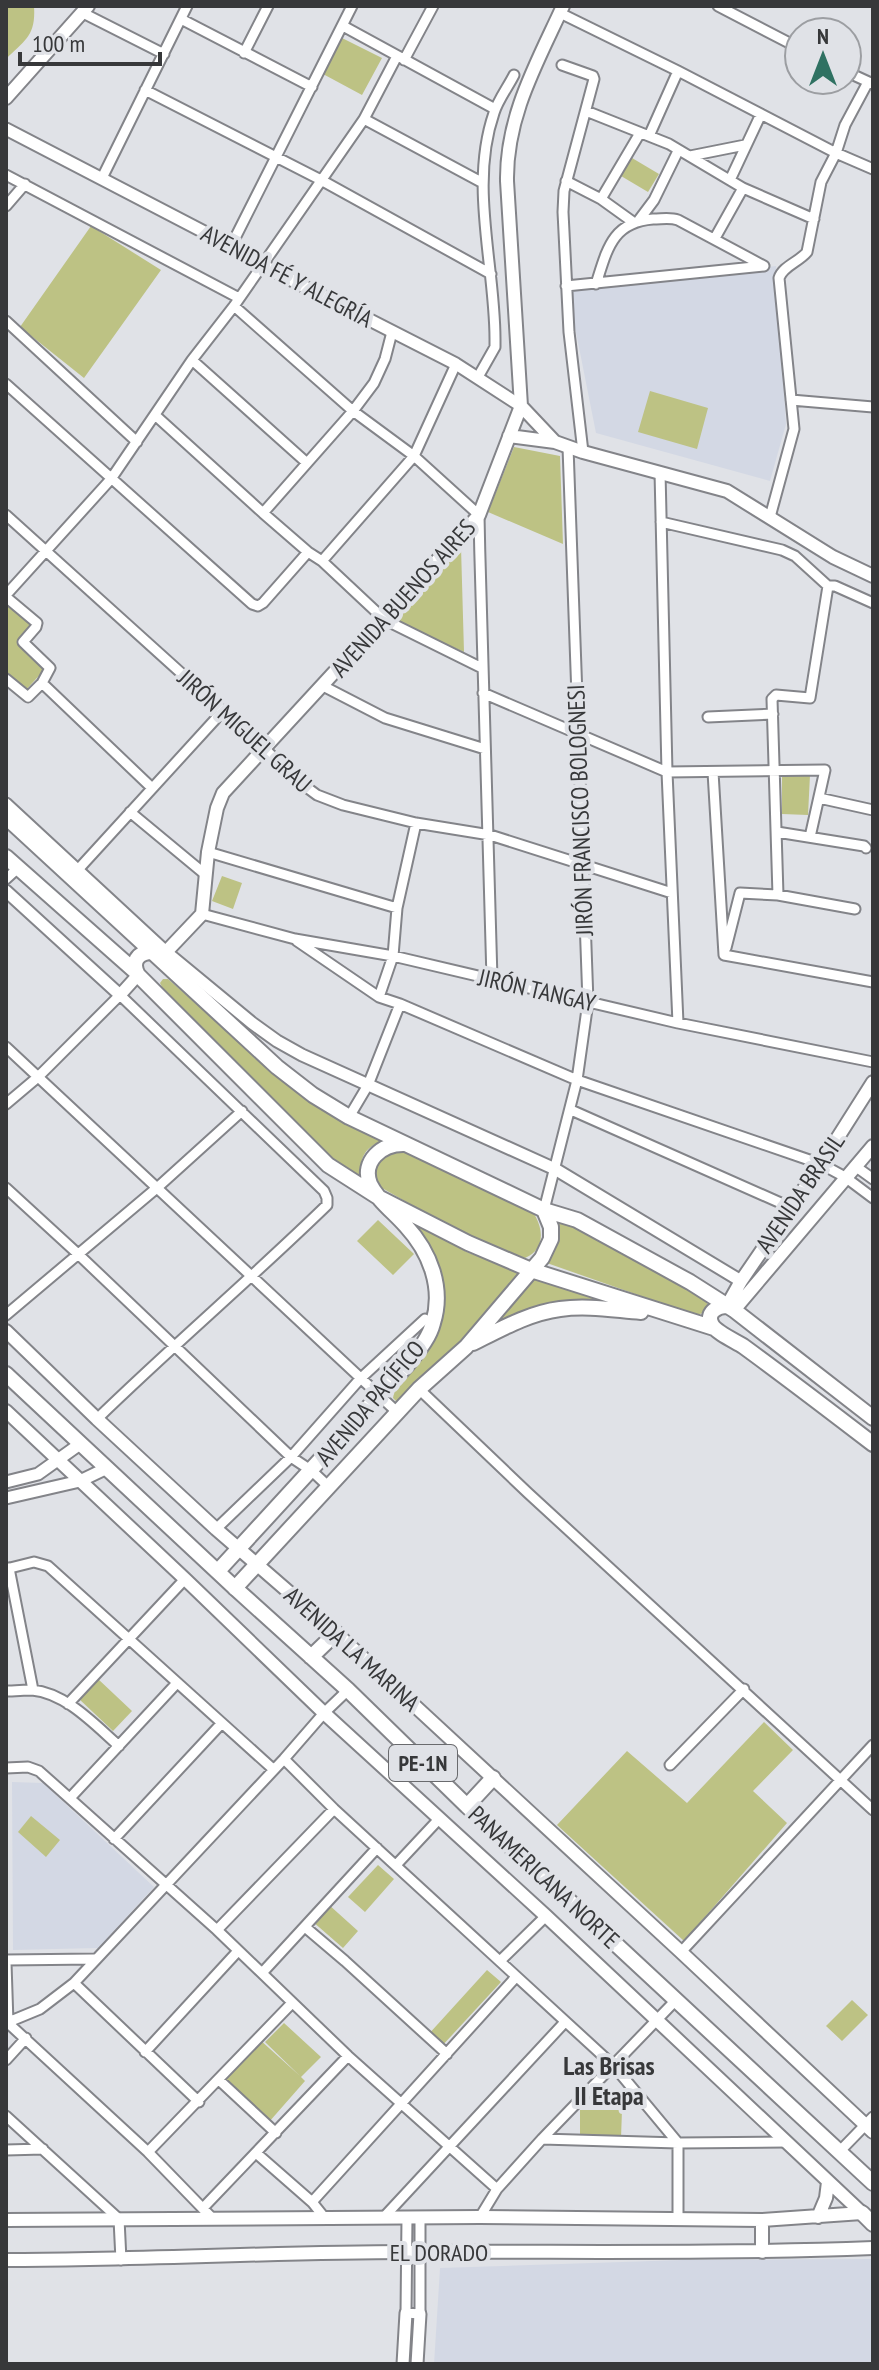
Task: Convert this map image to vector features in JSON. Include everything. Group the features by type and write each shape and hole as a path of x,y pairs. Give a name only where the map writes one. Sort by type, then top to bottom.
{"main road":[{"path":"6,98 86,10"},
{"name":"AVENIDA BUENOS AIRES","path":"202,914 208,852 223,793 479,515 521,406 507,168 514,117 538,57 562,10"},
{"name":"AVENIDA FÉ Y ALEGRÍA","path":"521,406 561,445"},
{"name":"AVENIDA FÉ Y ALEGRÍA","path":"509,436 561,445 727,491 833,557 873,576"},
{"path":"6,817 74,874 277,1067 313,1095 403,1144 544,1210 577,1220 690,1282 731,1308 873,1418"},
{"path":"6,857 139,975 328,1165 378,1197 468,1243 531,1270 667,1314 718,1330 734,1327 737,1319 731,1308"},
{"path":"139,975 135,963 139,956 159,955 202,914"},
{"path":"139,975 152,980 157,978 162,969 159,955"},
{"name":"AVENIDA BRASIL","path":"731,1308 741,1281 873,1082"},
{"path":"378,1197 368,1180 371,1161 384,1147 403,1144"},
{"path":"731,1308 873,1146"},
{"name":"AVENIDA PACÍFICO","path":"218,1571 407,1365 433,1323 438,1296 435,1275 409,1228 378,1197"},
{"name":"AVENIDA PACÍFICO","path":"235,1588 419,1389 466,1347 531,1270 551,1239 551,1227 544,1210"},
{"path":"731,1308 719,1306 712,1312 710,1320 718,1330 873,1444"},
{"path":"466,1347 527,1317 559,1309 592,1308 667,1314"},
{"name":"AVENIDA LA MARINA","path":"6,1331 216,1529 336,1633 871,2125"},
{"name":"PANAMERICANA NORTE","path":"6,1374 873,2183"},
{"path":"6,1411 324,1713 546,1916 828,2182 867,2213 873,2224"},
{"path":"311,1657 336,1633"},
{"path":"467,1806 493,1778"},
{"path":"818,2217 826,2198 828,2182"},
{"name":"EL DORADO","path":"6,2220 119,2219 208,2213 324,2217 762,2220 867,2213"},
{"path":"762,2220 762,2252"},
{"name":"EL DORADO","path":"6,2260 414,2252 762,2252 873,2248"}],"street":[{"path":"102,178 187,6"},
{"path":"244,53 268,6"},
{"path":"231,246 352,6"},
{"path":"6,679 28,697 42,683 50,668 23,642 37,623 6,596 111,479 364,119 433,6"},
{"path":"718,6 783,40"},
{"path":"86,10 164,54"},
{"path":"562,10 836,153 873,169"},
{"path":"181,19 312,87"},
{"path":"343,26 495,109"},
{"path":"562,65 594,79 566,181 563,212 569,332 583,452"},
{"path":"601,199 644,134 678,71"},
{"path":"478,377 495,347 483,183 488,132 495,109 514,75"},
{"path":"770,517 794,429 779,278 781,272 807,252 821,182 836,153 845,125 870,83"},
{"path":"145,90 276,156 491,274"},
{"path":"586,111 669,144 743,188 814,219"},
{"path":"730,180 761,114"},
{"path":"364,119 483,183"},
{"name":"AVENIDA FÉ Y ALEGRÍA","path":"6,129 456,364 521,406"},
{"path":"690,156 745,145"},
{"path":"596,284 606,255 619,232 636,221 650,206 678,151"},
{"path":"6,175 237,302 353,411 414,456 479,515 492,979"},
{"path":"566,181 636,221 671,218"},
{"path":"6,206 25,184"},
{"path":"715,238 743,188"},
{"path":"566,286 764,266 650,206"},
{"path":"6,321 137,442"},
{"path":"263,513 374,383 392,332"},
{"path":"192,360 307,463"},
{"path":"322,561 414,456 456,364"},
{"path":"6,384 252,604 258,606 308,552"},
{"path":"791,400 873,407"},
{"path":"155,415 385,620 482,668"},
{"name":"JIRÓN FRANCISCO BOLOGNESI","path":"544,1210 571,1110 588,1002 561,445"},
{"path":"660,472 667,772 678,1023"},
{"name":"JIRÓN MIGUEL GRAU","path":"6,515 294,778 317,795 343,805 416,823 490,835 672,893"},
{"path":"661,522 782,550 795,556 828,586 835,586 873,603"},
{"path":"778,895 772,699 776,695 810,698 828,586"},
{"path":"42,683 152,788"},
{"path":"323,686 385,718 485,749"},
{"path":"483,693 667,772 825,770 810,837"},
{"path":"6,804 74,874 222,712"},
{"path":"708,717 773,714"},
{"path":"713,772 724,955"},
{"path":"819,798 873,810"},
{"path":"130,812 206,875"},
{"path":"379,997 393,956 397,908 416,823"},
{"path":"777,832 866,848"},
{"path":"208,852 397,908"},
{"path":"6,879 18,868"},
{"path":"6,891 242,1111 324,1191 327,1198 327,1205 252,1278 174,1344 97,1419"},
{"path":"724,955 740,893 778,895 855,909"},
{"name":"JIRÓN TANGAY","path":"202,914 295,939 393,956 678,1023 873,1062"},
{"path":"295,939 379,997 577,1080 821,1164 873,1198"},
{"path":"159,955 277,1041 555,1169 741,1281"},
{"path":"724,955 873,982"},
{"path":"6,1104 38,1077 139,975"},
{"path":"349,1117 368,1085 400,1004"},
{"path":"6,1047 397,1412"},
{"path":"571,1110 792,1208"},
{"path":"6,1315 158,1187 242,1111"},
{"path":"855,1166 873,1179"},
{"path":"6,1188 291,1457 329,1487"},
{"path":"216,1529 291,1457 360,1379 425,1319"},
{"path":"419,1389 873,1810"},
{"path":"6,1482 38,1474 80,1444"},
{"path":"6,1498 80,1481 107,1468"},
{"path":"33,1690 7,1568 34,1562 48,1566 273,1769"},
{"path":"68,1704 185,1579"},
{"path":"70,1798 177,1683"},
{"path":"670,1765 744,1689"},
{"path":"7,2023 40,2009 74,1983 348,1690"},
{"path":"6,1691 46,1693 68,1704 119,1746"},
{"path":"114,1839 221,1724"},
{"path":"681,1952 873,1745"},
{"path":"284,1759 334,1809 614,2066 678,2143 678,2219"},
{"path":"6,1768 28,1767 39,1771 217,1930 348,2056 497,2189"},
{"path":"217,1930 334,1809"},
{"path":"396,1865 439,1819"},
{"path":"262,1973 377,1848"},
{"path":"501,1960 546,1916"},
{"path":"305,1927 447,2054"},
{"path":"145,2052 238,1951"},
{"path":"7,2023 6,1962 94,1959"},
{"path":"312,2202 516,1977"},
{"path":"74,1983 199,2102"},
{"path":"480,2217 497,2189 542,2139 677,1999"},
{"path":"148,2152 292,2003"},
{"path":"384,2217 565,2022"},
{"path":"7,2023 148,2152 208,2213 256,2153 348,2056"},
{"path":"6,2060 26,2038"},
{"path":"219,2080 276,2133"},
{"path":"6,2116 119,2219 121,2260"},
{"path":"839,2152 871,2125"},
{"path":"542,2139 786,2142"},
{"path":"6,2150 43,2149"},
{"path":"256,2153 312,2202 324,2217"},
{"path":"414,2217 420,2314 417,2364"},
{"path":"403,2364 414,2252"},
{"path":"406,2313 420,2314"}],"shaded area":[{"path":"776,266 786,424 770,481 596,433 568,292"},
{"path":"12,1782 43,1783 154,1887 98,1948 13,1950"},
{"path":"873,2259 873,2364 434,2364 440,2268 683,2260"}],"green space":[{"path":"6,6 34,6 34,16 28,37 6,59"},
{"path":"342,38 382,58 362,95 323,74"},
{"path":"627,155 659,174 648,192 616,173"},
{"path":"91,226 161,270 84,378 20,327"},
{"path":"650,391 708,408 697,449 638,432"},
{"path":"514,447 560,456 563,544 488,512"},
{"path":"461,547 464,652 391,620"},
{"path":"6,601 33,624 17,643 45,669 26,690 6,674"},
{"path":"782,775 810,775 808,815 782,814"},
{"path":"222,876 242,883 233,909 212,901"},
{"path":"168,979 302,1097 382,1141 364,1154 362,1177 334,1159 308,1136 162,987 160,983"},
{"path":"399,1149 524,1203 539,1223 541,1239 538,1247 525,1258 457,1231 382,1188 376,1176 382,1155"},
{"path":"554,1213 706,1298 706,1310 695,1315 544,1262 558,1229"},
{"path":"378,1220 414,1254 393,1275 357,1241"},
{"path":"407,1220 469,1253 525,1274 409,1397 396,1401 393,1398 395,1388 421,1357 442,1307"},
{"path":"533,1276 615,1303 482,1334"},
{"path":"97,1678 132,1711 113,1731 78,1698"},
{"path":"764,1722 793,1750 753,1791 787,1823 684,1941 557,1825 627,1751 687,1803"},
{"path":"31,1816 60,1840 46,1857 18,1832"},
{"path":"378,1865 394,1879 365,1912 348,1897"},
{"path":"328,1904 358,1931 343,1948 312,1921"},
{"path":"487,1970 501,1982 441,2047 427,2036"},
{"path":"852,2000 868,2015 842,2041 826,2026"},
{"path":"284,2023 321,2057 301,2077 305,2081 269,2122 221,2079 259,2039 300,2076 265,2042"},
{"path":"580,2110 622,2110 621,2138 580,2138"}],"district":[{"name":"Las Brisas II Etapa","path":"609,2080"}]}
